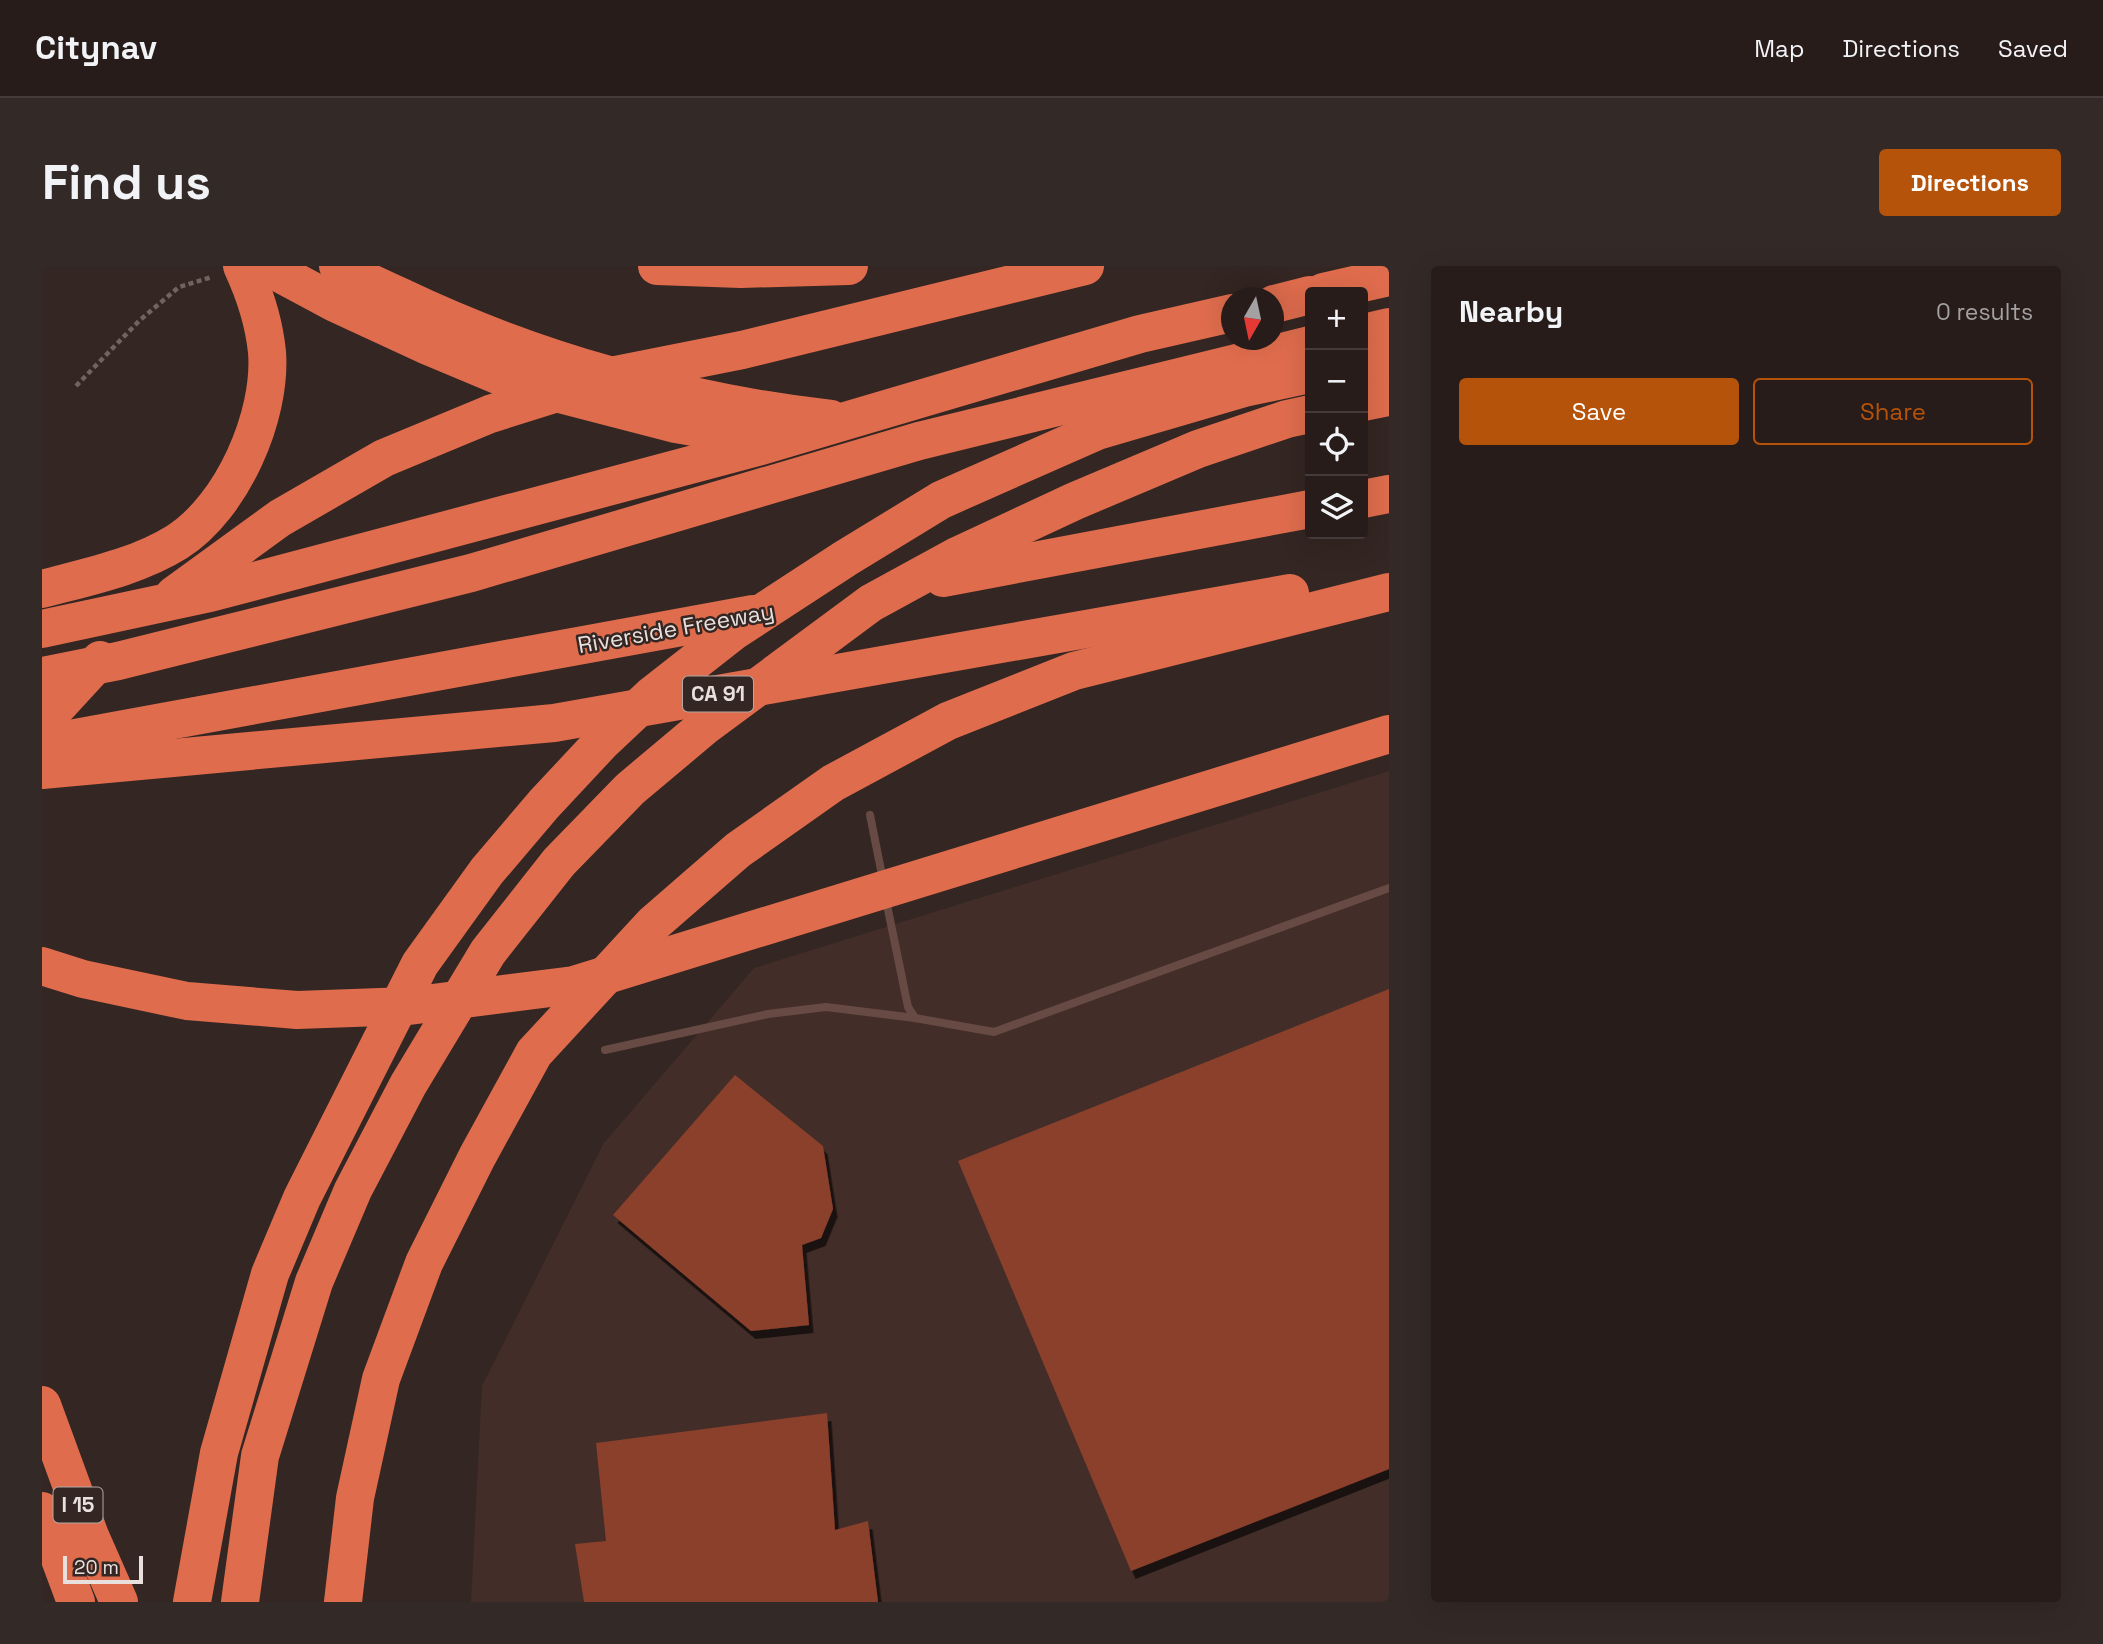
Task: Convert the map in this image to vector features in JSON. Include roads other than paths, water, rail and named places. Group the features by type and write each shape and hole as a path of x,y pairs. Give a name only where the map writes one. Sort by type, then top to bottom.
{"highway":[{"path":"338,266 437,314 533,352 741,407 802,416 898,427 1039,426 1175,417 1305,395"},
{"path":"657,266 741,269 849,266"},
{"path":"42,723 96,664 184,586 281,519 384,458 490,414 611,376 742,350 1085,266"},
{"path":"42,589 141,559 178,541 209,514 230,488 256,425 265,390 267,355 250,267 514,382 676,424 752,438 975,456 1083,456 1130,454 1188,446 1305,424"},
{"path":"1345,287 1389,277"},
{"path":"1284,301 1305,296"},
{"path":"42,629 250,583 754,448 1140,334 1221,315"},
{"path":"1368,332 1389,327"},
{"path":"42,676 118,661 446,580 919,440 1305,346"},
{"path":"1368,363 1389,359"},
{"path":"192,1602 219,1453 270,1275 302,1198 421,964 487,871 544,804 601,743 651,696 734,631 941,500 1097,431 1244,387 1305,375"},
{"path":"1368,383 1389,380"},
{"path":"1368,401 1389,397"},
{"path":"1368,412 1389,408"},
{"path":"240,1602 260,1456 314,1282 353,1190 408,1085 488,952 559,862 630,789 705,726 872,603 957,556 1076,500 1198,449 1305,415"},
{"path":"1368,498 1389,494"},
{"name":"Riverside Freeway","path":"42,744 1305,510"},
{"name":"CA 91","path":"42,770 554,723 1389,575"},
{"path":"343,1602 355,1498 381,1379 424,1263 477,1157 534,1053 654,923 738,850 833,783 948,722 1074,671 1389,592"},
{"path":"42,966 83,979 187,1000 297,1010 409,1006 574,985 1389,734"},
{"name":"I 15","path":"42,1405 90,1536 119,1602"},
{"path":"42,1511 76,1602"}],"waterway":[{"path":"870,815 883,880"},
{"path":"605,1050 768,1014 826,1007 915,1018 994,1032 1389,888"},
{"path":"886,900 908,1007 915,1018"}]}
